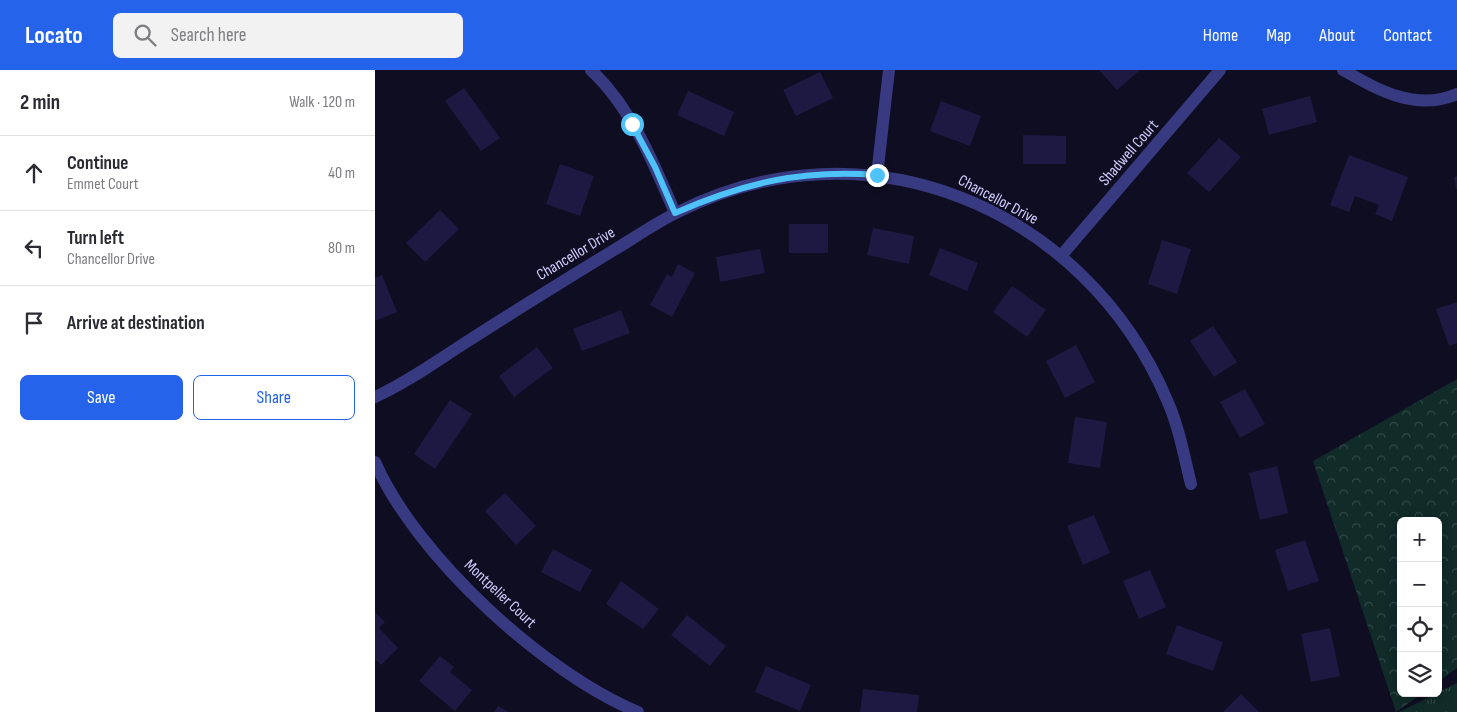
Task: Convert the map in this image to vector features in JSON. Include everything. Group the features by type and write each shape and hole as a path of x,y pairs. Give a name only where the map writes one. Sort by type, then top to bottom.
{"street":[{"path":"591,70 604,82 632,124 655,167 675,213"},
{"path":"877,175 889,70"},
{"name":"Shadwell Court","path":"1061,256 1220,70"},
{"path":"1343,70 1387,93 1406,99 1436,100 1457,94"},
{"name":"Chancellor Drive","path":"375,397 420,372 553,286 675,213 711,197 749,185 789,176 820,173 877,175 945,190 976,203 1020,227 1061,256 1105,299 1123,322 1153,371 1167,399 1178,429 1191,484"},
{"name":"Montpelier Court","path":"375,462 399,507 423,540 455,576 499,617 557,666 586,686 638,712"}],"green space":[{"path":"1457,379 1457,668 1442,679 1442,517 1397,517 1397,697 1417,697 1396,712 1313,461"},
{"path":"1457,683 1457,712 1399,712 1429,697 1442,697 1442,690"}],"building":[{"path":"1099,70 1140,70 1117,90"},
{"path":"820,72 833,98 796,116 783,90"},
{"path":"464,88 500,138 481,151 445,101"},
{"path":"688,91 734,112 724,136 677,115"},
{"path":"1310,96 1317,122 1269,135 1262,109"},
{"path":"941,101 981,116 970,146 930,131"},
{"path":"1023,135 1066,136 1066,164 1023,164"},
{"path":"1219,138 1241,157 1209,192 1187,173"},
{"path":"1349,155 1408,177 1392,221 1375,214 1379,205 1355,196 1349,212 1330,205"},
{"path":"560,164 594,176 580,216 546,204"},
{"path":"1457,176 1457,189 1456,189 1454,177"},
{"path":"440,210 459,229 425,262 406,243"},
{"path":"789,224 828,224 828,253 789,253"},
{"path":"873,228 914,236 909,264 867,255"},
{"path":"1162,240 1191,249 1177,294 1148,284"},
{"path":"940,248 978,263 967,291 929,275"},
{"path":"760,249 765,273 720,282 716,257"},
{"path":"678,264 695,273 672,317 650,305 667,274 672,277"},
{"path":"382,275 397,312 375,321 375,278"},
{"path":"1012,286 1046,310 1027,337 993,312"},
{"path":"1457,302 1457,343 1449,346 1436,309"},
{"path":"621,310 630,333 582,351 573,329"},
{"path":"1213,326 1237,362 1214,377 1190,341"},
{"path":"1076,345 1095,382 1065,398 1046,361"},
{"path":"537,347 553,368 514,397 499,376"},
{"path":"1245,389 1265,424 1240,438 1220,402"},
{"path":"450,400 472,414 435,469 414,454"},
{"path":"1075,417 1107,422 1100,468 1068,463"},
{"path":"1277,466 1288,513 1260,520 1249,473"},
{"path":"505,493 536,526 516,545 485,511"},
{"path":"1094,515 1110,553 1083,565 1067,526"},
{"path":"1305,540 1319,581 1288,591 1275,550"},
{"path":"553,549 592,570 580,592 541,572"},
{"path":"1150,570 1166,607 1139,619 1123,581"},
{"path":"621,581 659,609 643,629 606,604"},
{"path":"375,612 385,622 379,628 398,648 381,665 375,659"},
{"path":"687,615 726,646 710,666 671,635"},
{"path":"1177,625 1223,642 1213,671 1166,654"},
{"path":"1330,628 1340,676 1311,682 1301,634"},
{"path":"440,656 454,667 450,672 472,690 455,711 419,681"},
{"path":"766,666 811,685 800,711 755,692"},
{"path":"863,689 919,695 917,712 860,712"},
{"path":"1241,694 1259,712 1223,712"},
{"path":"498,706 509,712 494,712"}],"route":[{"path":"632,124 655,167 675,213 711,197 749,185 789,176 820,173 877,175"}]}
